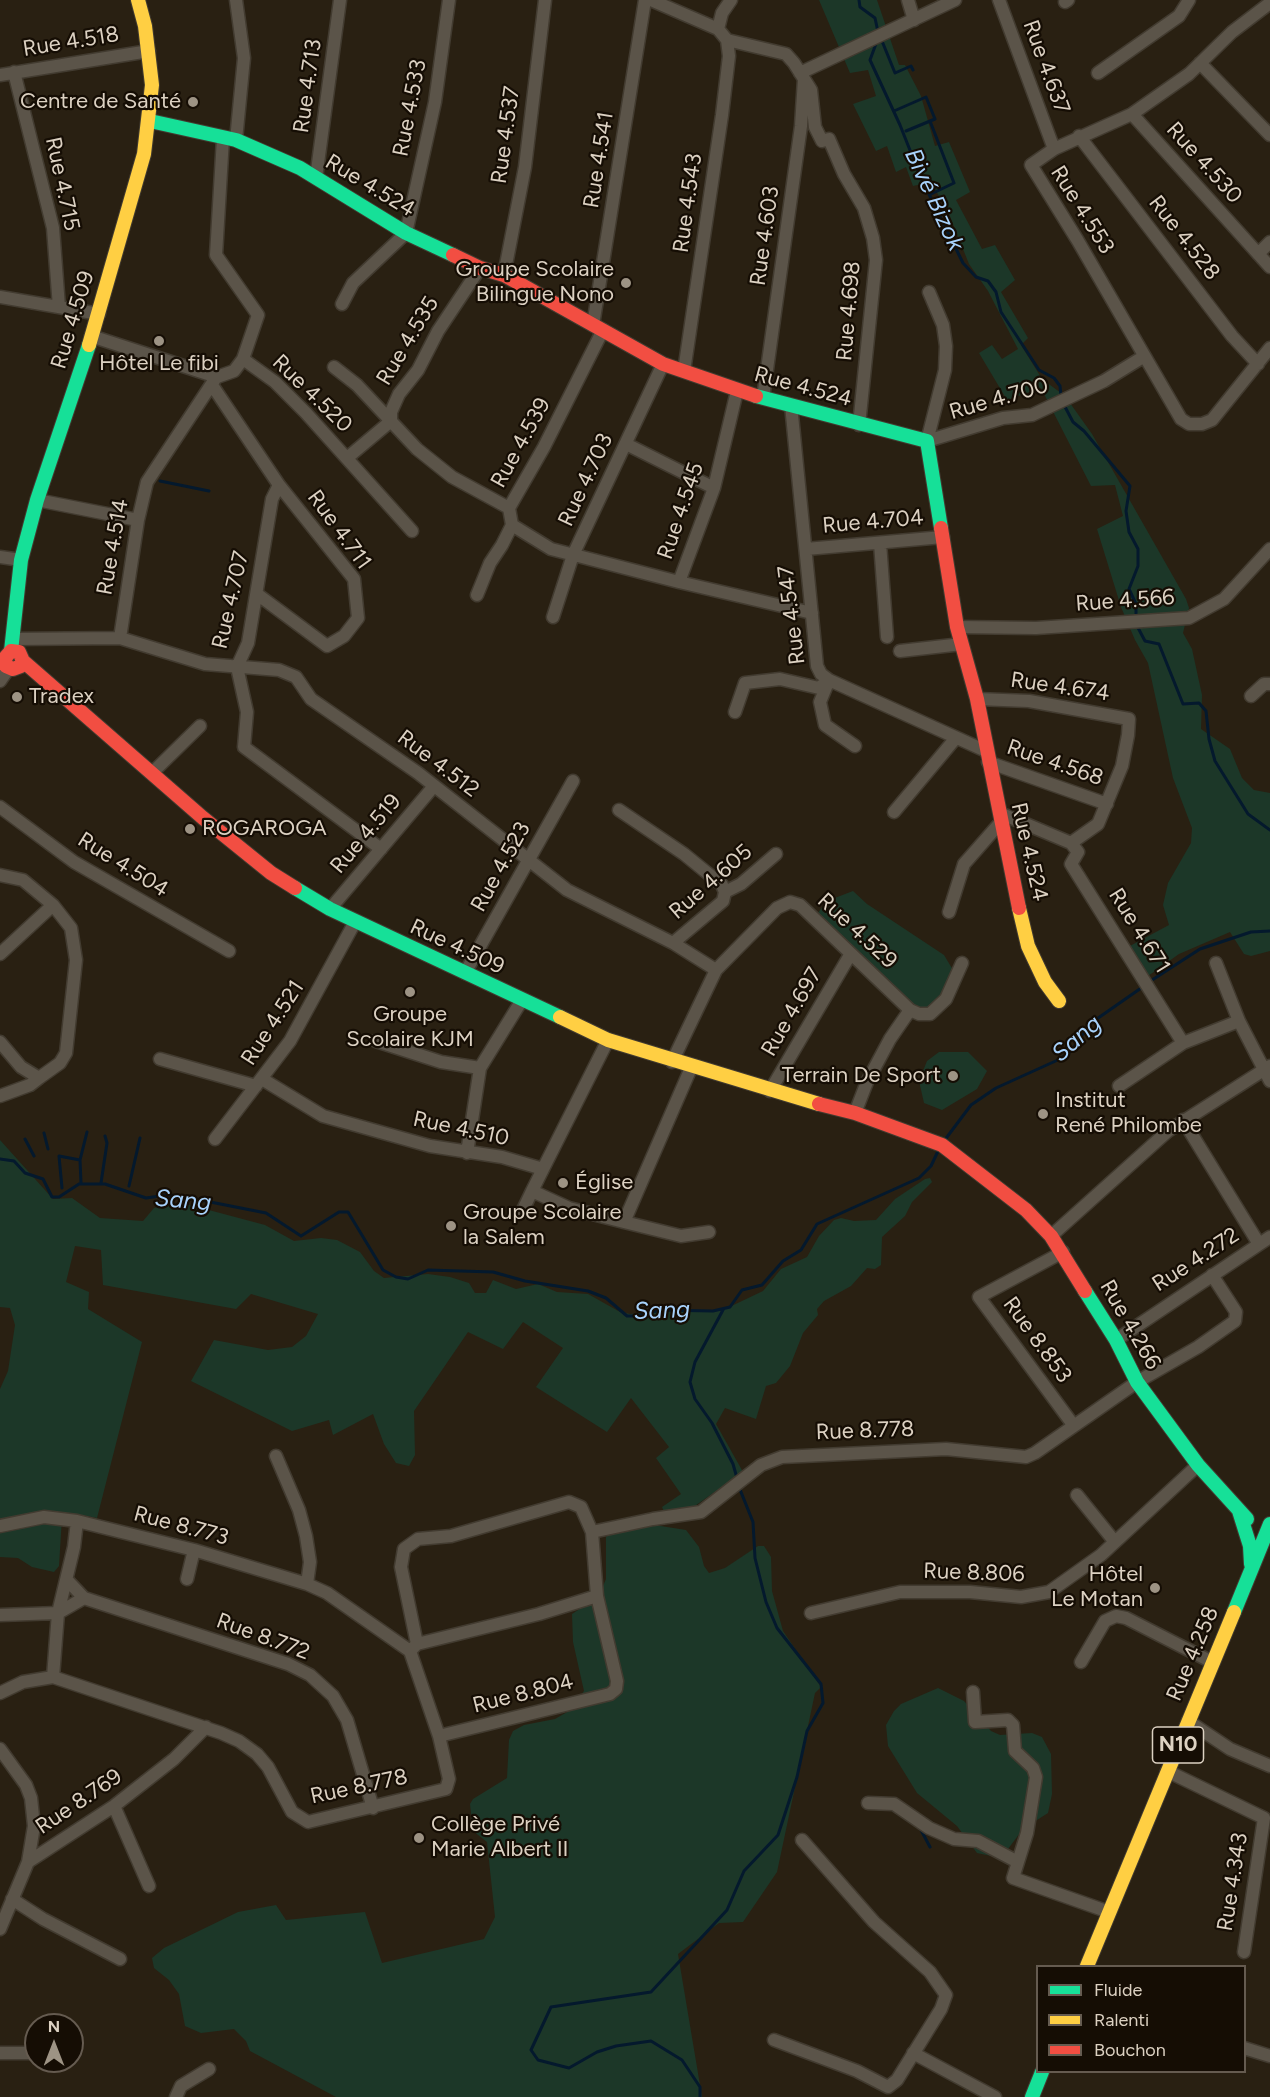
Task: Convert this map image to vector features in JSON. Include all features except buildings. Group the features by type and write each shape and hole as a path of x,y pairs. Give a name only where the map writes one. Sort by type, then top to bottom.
{"main road":[{"name":"Rue 4.509","path":"138,0 150,51 152,84 150,121 144,154 99,314 37,500 21,560 8,655 19,652 23,661 271,873 330,909 608,1040 770,1092 855,1113 942,1145"},
{"name":"Rue 4.524","path":"150,121 230,139 316,177 406,233 480,268 504,275 663,363 737,391 859,425 927,441 957,627 977,699 1000,823 1030,952 1045,982 1059,1001"},
{"name":"Rue 4.266","path":"942,1145 1026,1210 1050,1236 1063,1252 1116,1340 1137,1382 1198,1465 1239,1511 1268,1533"},
{"path":"1239,1511 1258,1517 1270,1513"},
{"path":"1239,1511 1250,1546 1251,1573"},
{"name":"Rue 4.258","path":"1087,1965 1212,1662 1268,1533"},
{"path":"1032,2097 1042,2073"}],"street":[{"path":"236,0 244,58 230,139 216,255 258,315 243,359"},
{"name":"Rue 4.713","path":"316,177 340,0"},
{"name":"Rue 4.533","path":"406,233 435,102 449,0"},
{"name":"Rue 4.537","path":"504,275 525,168 545,0"},
{"name":"Rue 4.541","path":"598,328 645,0"},
{"path":"651,0 718,29 728,40"},
{"path":"718,29 722,13 731,0"},
{"path":"908,0 914,20"},
{"path":"802,76 955,0"},
{"name":"Rue 4.637","path":"999,0 1054,149"},
{"path":"1098,73 1179,16 1185,2"},
{"name":"Rue 4.553","path":"1270,3 1232,32 1200,63 1132,114 1054,149 1033,162 1032,168 1078,241 1180,419 1189,424 1202,424 1212,420 1270,348"},
{"name":"Rue 4.698","path":"728,40 786,54 811,90 814,127 822,141 829,140 844,174 864,208 873,238 876,260 859,425"},
{"name":"Rue 4.543","path":"684,371 722,115 729,56 728,40"},
{"name":"Rue 4.518","path":"0,75 150,51"},
{"path":"1200,63 1270,135"},
{"name":"Rue 4.715","path":"14,72 53,228 58,307"},
{"name":"Rue 4.603","path":"763,398 799,137 802,76"},
{"name":"Rue 4.530","path":"1132,114 1270,267"},
{"name":"Rue 4.528","path":"1079,136 1232,336 1258,363"},
{"path":"342,304 353,283 406,233"},
{"path":"1258,254 1270,242"},
{"name":"Rue 4.535","path":"347,458 391,421 391,412 399,394 418,370 444,321 480,268"},
{"path":"927,441 945,370 946,346 943,325 929,292"},
{"path":"0,297 99,314"},
{"name":"Rue 4.539","path":"391,421 417,449 452,477 509,508 544,447 598,328"},
{"path":"92,336 214,381 279,485"},
{"name":"Rue 4.700","path":"927,441 1003,418 1032,415 1096,386 1143,357"},
{"name":"Rue 4.520","path":"214,381 234,371 243,359 275,382 412,531"},
{"name":"Rue 4.703","path":"552,617 573,555 663,363"},
{"path":"334,366 357,385 391,421"},
{"name":"Rue 4.514","path":"120,638 142,498 153,471 214,381"},
{"name":"Rue 4.545","path":"737,391 714,488 679,582 812,613"},
{"name":"Rue 4.547","path":"791,405 817,666 829,680 955,739 987,757"},
{"path":"626,444 714,488"},
{"name":"Rue 4.707","path":"279,485 272,499 248,643 237,667 247,712 243,735 247,751 381,849"},
{"name":"Rue 4.711","path":"257,594 327,646 344,636 358,618 354,579 279,485"},
{"path":"37,500 138,520"},
{"path":"477,595 489,563 502,545 512,525 509,508"},
{"path":"512,525 551,549 679,582"},
{"name":"Rue 4.704","path":"806,549 944,537"},
{"path":"880,543 887,637"},
{"name":"Rue 4.566","path":"957,627 1036,628 1189,618 1224,599 1270,549"},
{"path":"0,557 21,560"},
{"path":"0,681 8,655 120,638"},
{"name":"Rue 4.512","path":"120,638 205,664 279,670 296,677 311,699 434,786 567,890 673,943 716,970"},
{"path":"900,651 962,644"},
{"path":"735,712 745,683 780,679 819,688 829,680"},
{"path":"829,680 820,702 825,726 855,746"},
{"path":"1251,696 1264,684 1270,684"},
{"name":"Rue 4.674","path":"977,699 1029,701 1129,719 1122,766 1098,824 1071,843"},
{"path":"152,773 200,726"},
{"path":"894,813 955,739"},
{"name":"Rue 4.568","path":"987,757 1107,804"},
{"name":"Rue 4.523","path":"465,973 573,781"},
{"name":"Rue 4.519","path":"330,909 434,786"},
{"name":"Rue 4.504","path":"0,807 84,868 229,951"},
{"path":"619,810 684,854 722,885 725,892"},
{"path":"949,912 964,864 1000,823 1002,814 1071,843"},
{"name":"Rue 4.671","path":"1071,843 1078,852 1071,864 1183,1043"},
{"name":"Rue 4.605","path":"673,943 723,901 725,892 741,884 776,854"},
{"path":"0,875 23,880 53,905 71,928 76,960 66,1053 60,1063 30,1085 0,1096"},
{"name":"Rue 4.529","path":"672,1062 716,970 777,908 790,902 800,905 910,1010"},
{"path":"0,954 53,905"},
{"name":"Rue 4.521","path":"215,1139 291,1041 355,922"},
{"name":"Rue 4.697","path":"770,1092 850,955"},
{"path":"855,1113 872,1073 910,1010 920,1014 930,1014 946,999 962,963"},
{"path":"1050,1236 1149,1147 1183,1120 1268,1072 1239,1021 1216,963"},
{"path":"467,1153 480,1068 522,1000"},
{"path":"1119,1086 1183,1043 1239,1021"},
{"path":"522,1212 608,1040"},
{"path":"376,1041 425,1058 480,1068"},
{"path":"0,1042 21,1067 39,1078"},
{"name":"Rue 4.510","path":"160,1059 259,1082 323,1116 430,1146 502,1157 543,1169"},
{"path":"624,1222 691,1068"},
{"path":"1183,1120 1265,1240"},
{"path":"532,1191 569,1208 681,1236 709,1232"},
{"name":"Rue 4.272","path":"1116,1340 1265,1240"},
{"name":"Rue 8.853","path":"1063,1252 979,1297 1074,1426"},
{"name":"Rue 8.778","path":"592,1532 701,1512 761,1465 788,1456 946,1449 1026,1457 1137,1382 1198,1347 1235,1321 1236,1312 1212,1275"},
{"path":"276,1456 299,1510 306,1536 310,1563 307,1584"},
{"name":"Rue 8.806","path":"811,1613 900,1592 934,1590 1021,1597 1040,1596 1049,1592 1115,1542 1198,1465"},
{"path":"1077,1495 1115,1542"},
{"name":"Rue 8.778","path":"0,1693 23,1682 53,1677 206,1727 239,1741 257,1754 268,1767 292,1812 308,1822 374,1808 446,1789 449,1785 439,1736 413,1648 401,1567 404,1550 409,1544 418,1539 451,1536 495,1525 569,1502 581,1507 592,1532 597,1596"},
{"name":"Rue 8.773","path":"0,1526 44,1517 77,1521 194,1550 307,1584 327,1593 413,1648"},
{"path":"53,1677 58,1613 77,1521"},
{"path":"187,1578 194,1550"},
{"name":"Rue 8.772","path":"66,1580 84,1598 288,1664 310,1675 333,1696 347,1720 374,1808"},
{"path":"413,1648 597,1596"},
{"name":"Rue 8.804","path":"439,1736 610,1694 616,1689 597,1596"},
{"path":"0,1615 58,1613 84,1598"},
{"path":"1082,1662 1105,1622 1116,1616 1126,1618 1212,1662"},
{"path":"972,1692 975,1722 1008,1720 1013,1725 1015,1751 1033,1768 1036,1777 1027,1833 1016,1861 1013,1878 1109,1912"},
{"path":"1188,1721 1230,1749 1270,1766"},
{"name":"Rue 8.769","path":"0,1929 28,1862 114,1806 174,1759 206,1727"},
{"path":"0,1749 26,1785 31,1798 34,1826 28,1862"},
{"name":"Rue 4.343","path":"1167,1771 1264,1818 1244,1952"},
{"path":"868,1803 894,1804 929,1828 954,1839 978,1842 1016,1861"},
{"path":"114,1806 149,1886"},
{"path":"774,2040 857,2071 888,2087 897,2080 946,1995 930,1972 874,1922 802,1840"},
{"path":"12,1899 43,1919 120,1959"},
{"path":"1246,2048 1270,2056"},
{"path":"0,2053 24,2053"},
{"path":"913,2053 995,2097"},
{"path":"176,2097 181,2086 209,2069"}],"green space":[{"path":"819,0 877,0 899,65 905,65 921,96 935,146 949,142 970,192 956,200 982,249 995,245 1015,280 1001,292 1028,338 1021,345 1042,379 1065,396 1092,434 1186,599 1189,608 1183,633 1192,649 1202,695 1201,729 1230,749 1242,778 1254,790 1270,793 1270,951 1251,956 1244,954 1230,932 1179,954 1148,976 1128,947 1169,925 1163,905 1168,883 1191,843 1192,828 1173,778 1148,663 1121,607 1097,529 1123,516 1115,485 1091,486 1041,388 1007,400 979,353 992,345 1002,359 1018,349 988,291 969,264 949,214 931,182 913,186 906,167 896,172 887,146 876,151 853,104 876,96 868,70 850,73"},
{"path":"853,891 867,904 944,955 953,970 946,989 933,1007 921,1010 903,997 817,914 827,901"},
{"name":"Terrain De Sport","path":"939,1052 968,1052 987,1071 977,1089 942,1110 924,1103 919,1081 927,1061"},
{"path":"0,1140 53,1199 72,1198 100,1218 143,1221 154,1208 165,1205 190,1205 265,1225 294,1241 321,1238 337,1240 360,1252 374,1271 384,1278 428,1274 450,1277 469,1283 475,1293 486,1293 493,1280 516,1289 538,1284 557,1292 588,1294 620,1312 630,1314 669,1310 721,1311 763,1291 781,1269 807,1257 819,1236 834,1220 841,1218 854,1221 876,1220 895,1199 925,1179 930,1178 932,1182 912,1202 905,1216 882,1237 881,1265 875,1269 867,1268 851,1286 824,1301 817,1309 818,1315 803,1333 790,1366 776,1383 766,1386 756,1419 725,1408 716,1424 743,1472 692,1508 665,1514 662,1507 681,1494 656,1458 669,1447 631,1398 607,1432 536,1387 563,1348 523,1322 503,1349 468,1332 414,1411 415,1455 409,1466 396,1463 384,1444 373,1414 333,1435 329,1420 292,1431 191,1381 214,1340 268,1350 292,1347 306,1336 318,1314 251,1294 236,1309 103,1285 101,1250 75,1246 66,1282 89,1292 88,1309 142,1342 97,1518 82,1515 62,1517 59,1566 54,1572 32,1567 18,1558 0,1557 0,1389 8,1371 15,1325 10,1308 0,1307"},
{"path":"648,1524 686,1530 699,1547 704,1566 709,1573 725,1568 758,1546 764,1546 771,1557 772,1591 783,1631 821,1687 815,1693 777,1872 743,1922 719,1923 678,1954 702,2097 336,2097 250,2051 246,2041 234,2029 201,2033 185,2026 179,1994 169,1980 154,1968 152,1958 164,1948 238,1912 276,1905 286,1920 365,1912 382,1963 484,1939 495,1917 487,1842 473,1831 470,1804 473,1799 507,1778 509,1740 513,1731 524,1725 555,1719 569,1711 584,1691 573,1642 572,1614 599,1596 606,1579 606,1537 615,1528"},
{"path":"938,1688 964,1701 991,1731 1000,1735 1032,1733 1042,1737 1051,1754 1052,1794 1048,1813 1023,1829 1005,1853 996,1857 977,1853 957,1826 917,1793 888,1746 886,1725 894,1711 901,1704"}],"waterway":[{"name":"Bivé Bizok","path":"859,0 860,7 875,18 878,32"},
{"name":"Bivé Bizok","path":"877,41 870,60 921,178 963,263 976,277 988,281 996,292 1001,312 1039,370 1054,378 1060,386 1061,396"},
{"path":"882,41 895,73 911,66 913,70"},
{"path":"894,111 926,97 935,119 906,131"},
{"path":"930,121 954,183 931,194"},
{"name":"Bivé Bizok","path":"1063,403 1073,422 1084,431 1130,486 1126,511 1129,532 1138,549 1138,566 1129,589 1136,604 1136,618"},
{"path":"160,481 209,491"},
{"name":"Bivé Bizok","path":"1136,624 1145,641 1159,644 1183,704 1199,703 1206,711 1209,739 1215,761 1248,814 1270,830"},
{"name":"Sang","path":"1149,982 1200,949 1251,932 1270,931"},
{"name":"Sang","path":"944,1141 971,1105 996,1088 1060,1059 1071,1051 1091,1023 1144,986"},
{"path":"81,1183 80,1160 87,1132"},
{"path":"44,1133 48,1149"},
{"path":"101,1183 107,1143 105,1136"},
{"path":"129,1186 140,1138"},
{"path":"25,1139 34,1156"},
{"name":"Sang","path":"0,1159 14,1161 25,1173 43,1179 52,1197 59,1197 79,1184 105,1184 146,1198 167,1195 185,1197 266,1213 301,1236 339,1212 348,1212 383,1270 396,1277 408,1279 428,1270 493,1272 525,1281 588,1291 606,1298 627,1316 636,1316 660,1310 713,1311 730,1307 742,1290 762,1285 783,1261 801,1250 817,1224 919,1178 931,1166 939,1149"},
{"path":"62,1188 59,1156 80,1160"},
{"path":"723,1310 695,1362 690,1382 695,1399 712,1423 733,1464 737,1478"},
{"path":"700,2097 700,2087 682,2060 651,2041 616,2046 597,2052 569,2068 538,2060 531,2050 551,2007 651,1992 727,1910 744,1871 778,1835 797,1777 807,1731 823,1703 821,1684 777,1628 766,1602 755,1558 753,1522 739,1487"},
{"path":"921,1830 930,1847"}],"traffic: fast":[{"path":"150,121 236,140 300,168 406,233 453,255"},
{"path":"11,651 21,560 37,500 89,345"},
{"path":"756,396 927,441 941,528"},
{"path":"295,888 330,909 560,1017"},
{"path":"1085,1291 1116,1340 1137,1382 1198,1465 1247,1519"},
{"path":"1239,1511 1250,1546 1251,1564"},
{"path":"1234,1612 1270,1524"},
{"path":"1032,2097 1042,2073"}],"traffic: slow":[{"path":"89,345 144,154 152,85 145,26 138,0"},
{"path":"1019,908 1028,946 1045,982 1059,1001"},
{"path":"560,1017 608,1040 819,1104"},
{"path":"1087,1965 1234,1612"}],"traffic: jam":[{"path":"453,255 480,268 504,275 663,364 756,396"},
{"path":"941,528 957,627 977,699 1019,908"},
{"path":"23,661 21,666 13,669 6,666 5,658 11,651 19,652 23,661 203,818 271,873 295,888"},
{"path":"819,1104 855,1113 942,1145 1026,1210 1051,1236 1085,1291"}],"place":[{"name":"Centre de Santé","path":"193,102"},
{"name":"Groupe Scolaire Bilingue Nono","path":"626,283"},
{"name":"Hôtel Le fibi","path":"159,341"},
{"name":"Tradex","path":"17,697"},
{"name":"ROGAROGA","path":"190,829"},
{"name":"Groupe Scolaire KJM","path":"410,992"},
{"name":"Terrain De Sport","path":"953,1076"},
{"name":"Institut René Philombe","path":"1043,1114"},
{"name":"Église","path":"563,1183"},
{"name":"Groupe Scolaire la Salem","path":"451,1226"},
{"name":"Hôtel Le Motan","path":"1155,1588"},
{"name":"Collège Privé Marie Albert II","path":"419,1838"}]}
